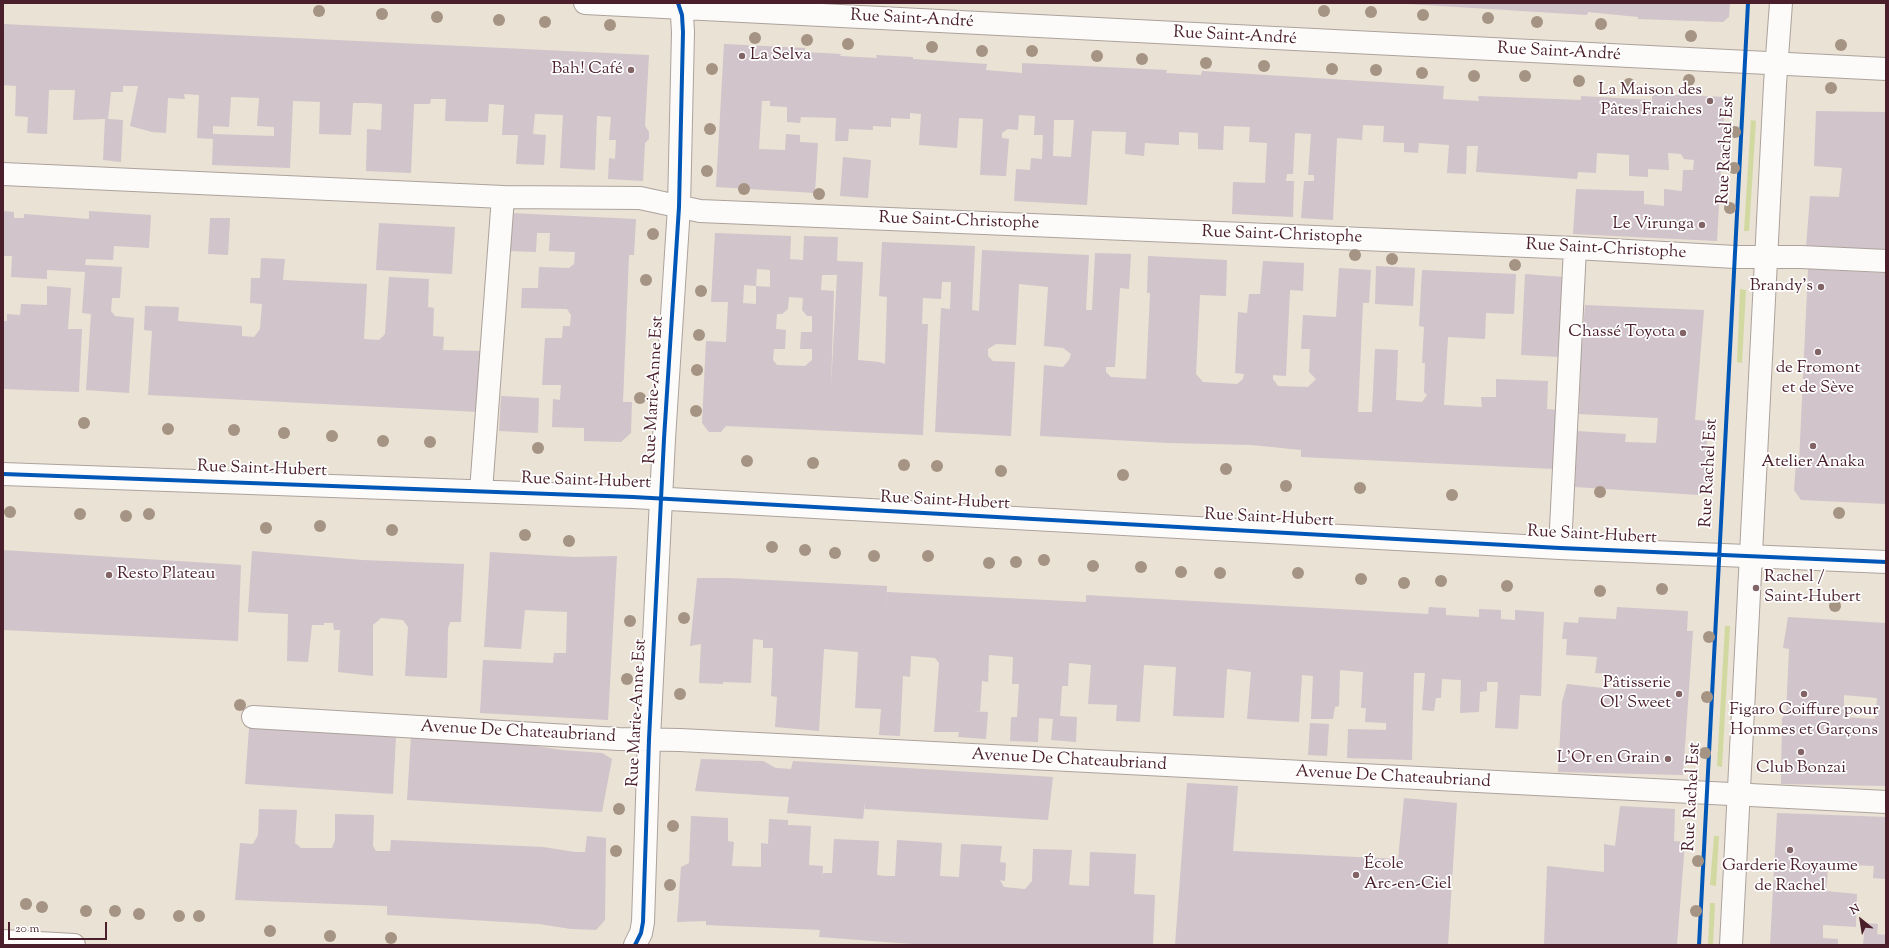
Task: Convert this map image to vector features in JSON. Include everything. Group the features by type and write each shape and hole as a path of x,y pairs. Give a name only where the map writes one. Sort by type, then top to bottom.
{"street":[{"name":"Rue Saint-André","path":"585,3 679,6 1886,69"},
{"path":"1731,945 1776,64 1781,3"},
{"name":"Rue Marie-Anne Est","path":"635,945 641,933 643,922 649,739 661,498 679,207 683,32 679,6"},
{"name":"Rue Saint-Christophe","path":"3,174 503,197 647,198 700,211 1575,248 1735,257 1886,261"},
{"path":"481,491 503,197"},
{"path":"1560,548 1575,248"},
{"name":"Rue Saint-Hubert","path":"3,474 661,498 1560,548 1886,562"},
{"name":"Avenue De Chateaubriand","path":"252,717 611,739 649,739 1886,802"},
{"path":"3,941 74,945"}],"green space":[{"path":"1751,120 1756,121 1749,231 1744,231"},
{"path":"1740,289 1746,290 1742,363 1737,362"},
{"path":"1725,626 1730,626 1722,767 1717,766"},
{"path":"1714,836 1719,836 1716,886 1710,885"},
{"path":"1710,903 1715,903 1713,945 1708,945"}],"building":[{"path":"1391,3 1730,3 1729,17 1723,22 1638,19 1638,17 1588,12 1587,15"},
{"path":"3,24 649,55 645,126 649,132 649,139 645,143 643,181 608,179 609,158 615,159 616,140 609,140 611,117 597,116 595,170 560,168 563,115 535,114 533,134 546,135 544,165 516,164 518,135 502,135 504,105 489,104 488,122 445,121 446,99 431,99 430,104 414,104 411,173 366,171 367,129 381,130 382,104 353,103 351,135 319,134 320,102 293,101 290,168 212,165 213,139 197,138 199,95 184,94 185,99 168,98 166,133 152,132 130,126 138,86 123,86 123,92 111,92 108,119 123,120 121,162 103,160 105,119 73,120 75,90 49,90 47,134 27,133 28,117 15,116 16,86 3,85","holes":["231,97 259,98 257,126 274,127 274,136 213,134 213,126 229,127"]},
{"path":"724,44 805,48 805,52 841,54 840,56 877,58 876,55 913,57 913,59 987,64 986,70 1022,73 1022,63 1167,70 1166,73 1201,75 1202,71 1444,86 1443,99 1479,101 1478,96 1581,100 1581,96 1652,100 1652,94 1725,97 1717,241 1573,234 1576,189 1644,191 1644,204 1664,206 1664,189 1682,191 1683,170 1693,170 1694,160 1684,159 1681,154 1668,153 1669,170 1648,169 1648,177 1629,176 1629,155 1597,153 1596,173 1578,172 1577,179 1476,172 1478,146 1467,146 1466,174 1447,173 1449,145 1419,143 1418,153 1404,152 1404,143 1383,142 1384,126 1363,125 1362,140 1337,138 1333,220 1301,218 1304,181 1314,181 1314,175 1308,175 1311,134 1295,133 1293,174 1287,174 1286,181 1294,181 1293,217 1232,214 1233,182 1265,183 1267,143 1249,142 1250,127 1224,126 1223,150 1198,149 1198,133 1179,132 1179,145 1145,143 1144,156 1125,154 1126,132 1092,131 1087,205 1014,201 1016,169 1030,170 1031,158 1042,159 1043,135 1034,135 1035,116 1019,115 1018,130 1008,129 1002,133 1002,138 1009,139 1006,176 980,175 983,119 959,118 957,148 919,145 921,114 910,113 910,119 891,118 891,127 873,126 873,130 849,129 848,141 835,141 836,118 801,117 800,123 787,122 787,107 770,106 770,101 762,101 759,149 785,150 786,134 800,135 800,142 818,143 815,193 716,187","holes":["1054,120 1074,120 1071,157 1053,156"]},
{"path":"1816,111 1886,112 1886,250 1806,247 1810,196 1839,197 1842,168 1814,166"},
{"path":"843,157 871,160 868,198 840,196"},
{"path":"3,211 14,212 14,218 24,218 24,214 89,219 89,211 151,215 149,248 114,246 113,260 86,259 85,265 122,267 120,298 112,298 111,311 115,316 134,318 129,393 86,390 91,314 82,313 85,272 47,270 47,279 11,277 12,256 3,256"},
{"path":"510,213 636,219 634,255 629,255 623,402 632,402 631,433 621,442 584,441 584,428 552,427 553,399 560,400 561,385 542,385 545,338 562,338 563,326 570,326 571,315 567,309 521,308 522,288 538,288 539,267 569,268 574,264 575,252 549,251 550,233 537,233 536,252 508,251"},
{"path":"210,218 230,218 228,255 208,254"},
{"path":"379,223 455,227 452,274 376,270"},
{"path":"715,233 791,236 790,259 803,260 804,236 838,237 837,261 863,262 858,360 885,364 887,297 879,296 882,242 975,246 972,310 979,311 982,250 1089,255 1086,310 1092,310 1095,253 1131,254 1129,289 1120,288 1115,367 1106,367 1106,372 1111,377 1146,379 1150,293 1147,293 1148,256 1227,260 1226,296 1200,295 1196,374 1203,382 1237,384 1243,379 1244,374 1235,373 1238,312 1247,313 1249,294 1260,294 1263,261 1304,263 1303,291 1290,290 1286,376 1273,375 1273,379 1278,386 1308,387 1316,379 1309,372 1310,349 1301,349 1303,315 1336,317 1339,268 1371,270 1369,303 1363,303 1358,412 1372,412 1375,349 1398,350 1396,400 1422,402 1427,395 1424,392 1425,363 1422,363 1424,327 1419,326 1422,270 1516,274 1514,314 1486,313 1485,339 1448,337 1444,405 1482,407 1481,397 1496,397 1496,379 1548,381 1547,409 1557,410 1555,469 1301,457 1301,450 1252,445 1169,443 1040,436 1044,365 1063,367 1069,360 1071,354 1063,348 1044,346 1048,287 1019,284 1016,345 996,344 988,349 988,356 993,361 1015,362 1011,436 935,432 941,308 950,309 951,282 942,282 941,299 923,298 922,324 928,324 923,435 726,426 721,432 709,432 702,423 706,341 726,342 728,302 711,302","holes":["757,269 770,270 770,287 756,286","822,275 837,275 831,387 834,291 821,290","744,285 756,286 756,304 743,303","789,297 803,298 802,310 807,316 812,316 812,332 801,332 800,349 812,349 812,360 805,366 777,365 773,360 774,349 785,349 786,330 776,329 777,314 782,314 788,309"]},
{"path":"261,258 285,259 283,280 367,284 364,339 379,340 385,334 389,277 429,279 428,307 434,308 433,336 444,337 443,350 482,351 479,412 148,395 152,331 144,330 145,306 179,307 178,321 242,326 242,336 254,337 260,329 262,304 250,303 251,278 260,278"},
{"path":"1376,266 1415,268 1413,306 1375,304"},
{"path":"1808,269 1886,273 1886,504 1801,500 1794,490 1796,463 1799,463"},
{"path":"1525,274 1564,277 1561,338 1582,344 1585,305 1704,310 1695,420 1708,421 1705,489 1698,495 1575,487 1577,431 1626,434 1625,442 1656,443 1658,418 1579,414 1581,358 1521,355"},
{"path":"47,286 71,288 68,329 82,329 79,392 3,389 3,321 7,321 7,314 20,315 21,304 47,305"},
{"path":"501,396 539,398 538,433 499,431"},
{"path":"3,550 241,565 238,641 3,630"},
{"path":"252,551 362,560 464,564 461,622 450,622 448,629 447,678 405,676 408,627 403,620 381,618 373,625 373,676 338,672 340,630 334,630 333,623 312,625 308,662 287,661 288,614 248,612"},
{"path":"490,552 574,557 617,556 608,720 480,713 483,660 553,663 554,653 566,653 567,612 525,610 521,649 484,647"},
{"path":"697,578 729,578 887,586 886,616 887,592 1086,602 1086,595 1428,614 1429,607 1446,608 1446,615 1479,617 1479,609 1501,610 1501,619 1515,620 1515,610 1544,612 1541,696 1520,695 1518,729 1495,728 1498,682 1487,682 1487,691 1480,692 1479,712 1460,713 1461,680 1442,679 1441,698 1436,698 1434,711 1422,710 1425,673 1414,673 1412,760 1347,758 1348,729 1386,730 1386,723 1365,722 1366,708 1361,708 1363,672 1340,670 1339,706 1335,707 1333,719 1311,719 1313,676 1302,675 1299,722 1247,719 1251,672 1227,669 1224,718 1173,716 1176,667 1144,665 1140,722 1116,721 1117,705 1088,704 1091,665 1069,663 1068,686 1062,686 1060,716 1077,717 1076,742 1051,740 1053,719 1039,718 1038,742 1010,741 1011,717 1017,717 1019,684 1012,684 1013,657 989,655 988,682 982,681 980,711 972,711 988,712 986,739 958,737 959,732 934,732 939,663 935,658 911,656 910,677 903,676 900,736 879,735 881,709 855,708 858,652 824,649 819,731 775,727 777,697 771,696 773,648 763,648 763,640 753,639 751,683 699,683 701,644 690,646"},
{"path":"1617,607 1688,611 1687,631 1693,631 1683,775 1558,772 1562,702 1567,684 1612,689 1612,674 1595,673 1597,657 1566,655 1567,639 1562,639 1564,622 1578,623 1579,617 1616,619"},
{"path":"1788,617 1886,623 1886,786 1781,784 1782,718 1786,714 1789,649 1783,648","holes":["1844,695 1877,698 1875,719 1844,717"]},
{"path":"1310,723 1329,724 1327,756 1308,755"},
{"path":"249,728 396,736 393,794 245,784"},
{"path":"411,736 530,745 562,750 602,753 612,759 602,812 407,800"},
{"path":"701,759 763,761 776,768 791,769 793,761 1053,777 1048,820 865,809 865,803 863,819 787,813 789,797 695,791"},
{"path":"1187,783 1238,786 1233,851 1398,859 1404,798 1457,803 1448,945 1175,945"},
{"path":"1620,806 1675,809 1674,841 1685,842 1677,945 1544,945 1547,866 1604,872 1604,844 1615,846"},
{"path":"259,809 297,810 295,843 301,848 332,848 335,840 335,814 374,815 373,846 376,851 390,851 391,840 543,847 585,852 587,836 606,838 605,920 596,930 571,929 539,924 387,915 387,906 235,900 240,843 253,844 258,835"},
{"path":"1777,813 1886,817 1886,879 1873,878 1874,866 1833,864 1828,869 1826,891 1857,894 1856,927 1823,925 1823,938 1838,939 1838,945 1770,945"},
{"path":"691,816 728,818 728,841 734,842 732,866 761,867 761,843 768,844 769,819 788,820 788,825 811,826 809,865 823,866 822,881 823,873 832,873 834,839 879,841 877,875 886,876 895,876 897,840 942,843 940,876 959,877 961,844 1002,846 1000,862 1006,863 1005,881 1000,880 1004,887 1025,889 1032,881 1033,849 1072,850 1069,885 1089,886 1090,852 1136,854 1134,894 1155,895 1153,945 926,945 819,937 820,930 706,925 706,921 677,922 681,867 689,863"},
{"path":"1865,923 1878,924 1877,934 1886,935 1886,945 1863,945"}],"cycle path":[{"path":"635,945 641,933 643,922 649,739 664,439 679,207 683,32 682,15 678,3"},
{"name":"Rue Rachel Est","path":"1699,945 1748,3"},
{"path":"3,474 633,497 1560,548 1886,562"}],"place":[{"name":"La Selva","path":"742,56"},
{"name":"Bah! Café","path":"631,70"},
{"name":"La Maison des Pâtes Fraiches","path":"1710,101"},
{"name":"Le Virunga","path":"1702,225"},
{"name":"Brandy's","path":"1821,287"},
{"name":"Chassé Toyota","path":"1683,333"},
{"name":"de Fromont et de Sève","path":"1818,352"},
{"name":"Atelier Anaka","path":"1813,446"},
{"name":"Resto Plateau","path":"109,575"},
{"name":"Rachel / Saint-Hubert","path":"1756,588"},
{"name":"Pâtisserie Ol' Sweet","path":"1679,694"},
{"name":"Figaro Coiffure pour Hommes et Garçons","path":"1804,694"},
{"name":"Club Bonzai","path":"1801,752"},
{"name":"L'Or en Grain","path":"1668,759"},
{"name":"Garderie Royaume de Rachel","path":"1790,850"},
{"name":"École Arc-en-Ciel","path":"1356,875"}]}
